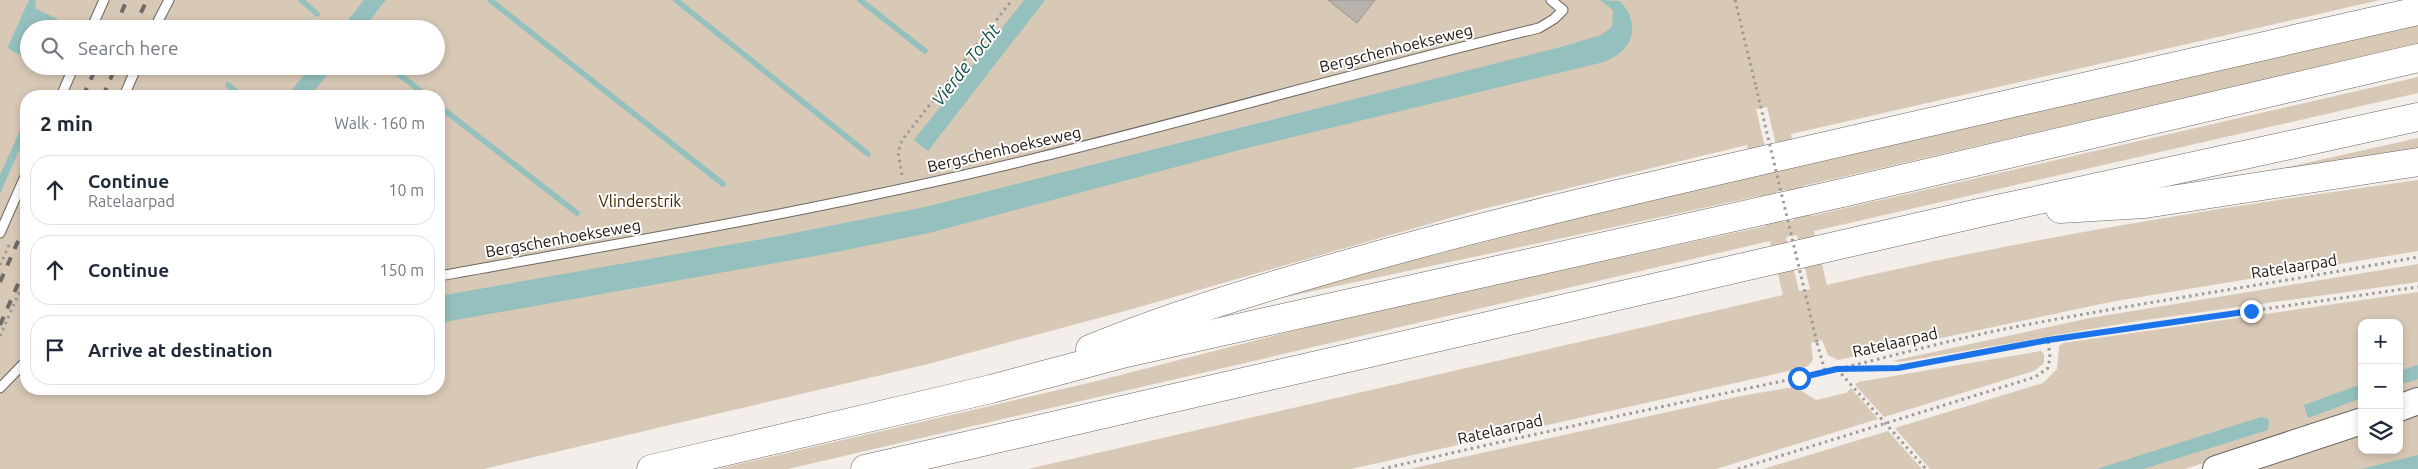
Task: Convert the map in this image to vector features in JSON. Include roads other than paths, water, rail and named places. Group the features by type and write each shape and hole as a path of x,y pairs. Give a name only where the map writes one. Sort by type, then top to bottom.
{"highway":[{"path":"991,389 1144,327 1237,296 1382,253 1572,204 2022,100 2418,12"},
{"path":"651,469 991,389 1146,349 1842,192 2418,58"},
{"path":"865,469 1978,213 2418,117"},
{"path":"1978,213 2145,204 2418,162"}],"street":[{"path":"2403,407 2418,402"},
{"path":"2216,469 2358,422"}],"lane":[{"path":"95,20 104,0"},
{"path":"159,20 169,0"},
{"name":"Bergschenhoekseweg","path":"445,275 905,188 1039,157 1540,28 1564,10 1551,0"},
{"path":"64,90 70,75"},
{"path":"127,90 133,75"},
{"path":"0,233 20,188"},
{"path":"0,388 20,367"}],"water":[{"path":"29,0 36,0 35,8 59,20 20,20 20,55 9,49 8,46"},
{"path":"364,0 386,0 370,20 348,20"},
{"path":"1024,0 1045,0 928,151 914,140"},
{"path":"1600,0 1620,1 1631,19 1631,36 1628,44 1622,51 1604,62 1243,149 929,233 826,254 445,322 445,295 779,236 925,207 1561,47 1601,35 1612,27 1613,10"},
{"path":"304,75 327,75 315,90 292,90"},
{"path":"20,130 20,148 0,194 0,175"},
{"path":"2418,365 2418,379 2403,384 2403,370"},
{"path":"2358,385 2358,399 2308,418 2304,405"},
{"path":"2261,417 2269,419 2268,430 2143,469 2097,469"},
{"path":"2418,455 2418,469 2361,469"}],"waterway":[{"path":"301,0 317,14"},
{"path":"490,0 723,184"},
{"path":"676,0 868,154"},
{"path":"860,0 925,51"},
{"path":"400,75 419,90"},
{"path":"228,85 234,90"},
{"path":"445,111 577,213"}],"railway":[{"path":"118,20 127,0"},
{"path":"137,20 147,0"},
{"path":"86,90 93,75"},
{"path":"106,90 112,75"},
{"path":"0,282 20,237"},
{"path":"0,325 20,280"}],"water label":[{"name":"Vierde Tocht","path":"966,65"}],"park label":[{"name":"Vlinderstrik","path":"640,201"}]}
